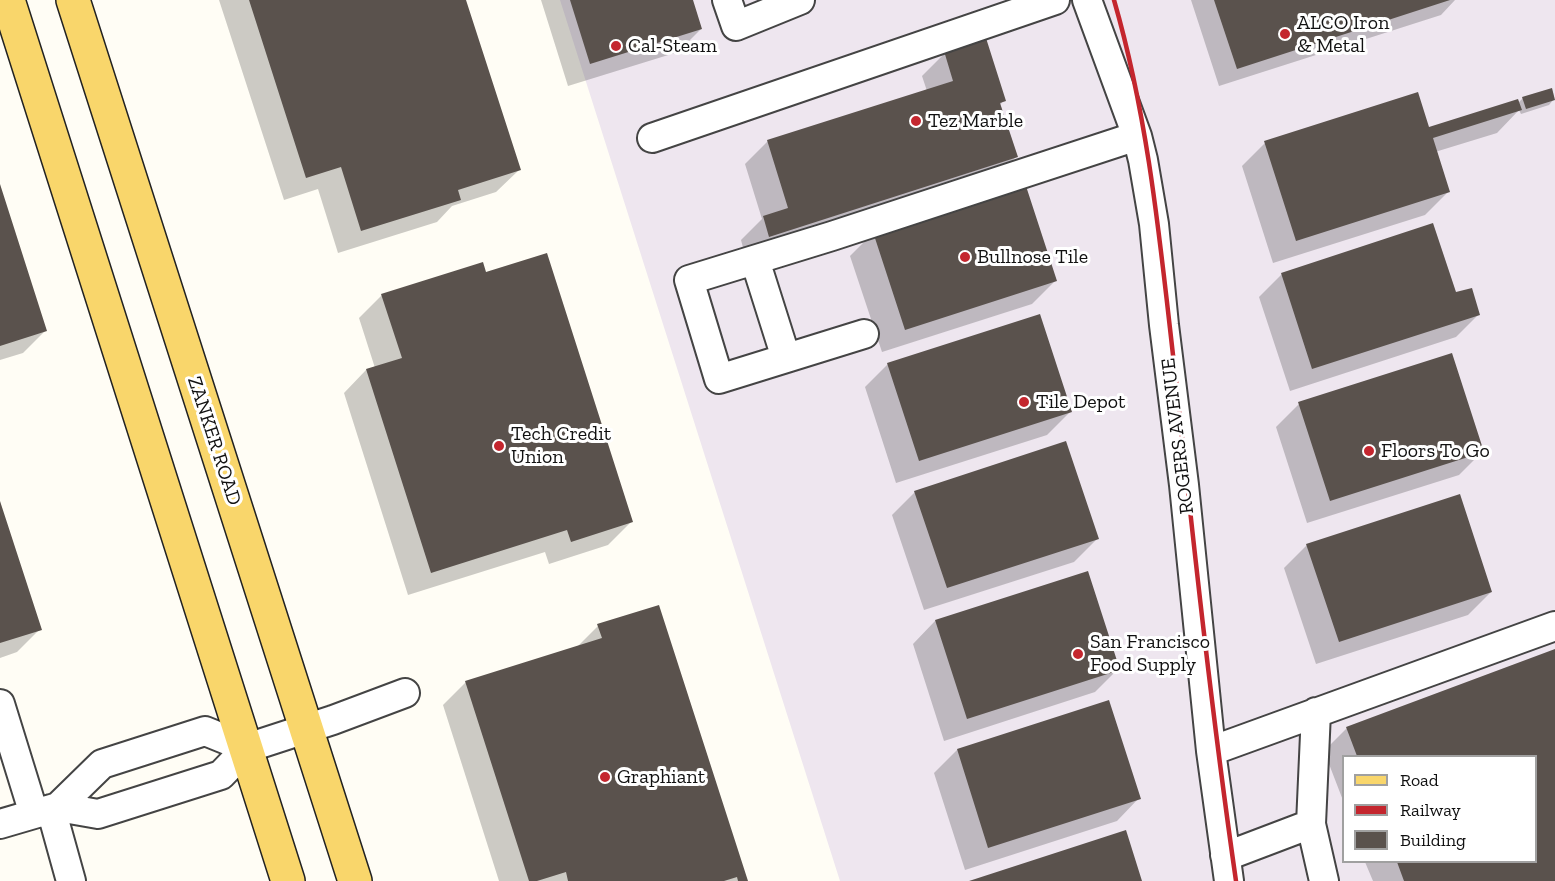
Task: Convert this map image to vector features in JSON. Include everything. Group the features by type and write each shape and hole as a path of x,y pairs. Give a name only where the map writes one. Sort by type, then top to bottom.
{"main road":[{"name":"ZANKER ROAD","path":"74,1 355,881"},
{"path":"9,7 288,881"}],"street":[{"path":"727,0 736,26 800,0"},
{"path":"652,138 1055,0"},
{"name":"ROGERS AVENUE","path":"1087,0 1137,136 1154,224 1211,751 1227,868"},
{"path":"864,334 720,379 688,280 1137,136"},
{"path":"755,260 786,358"},
{"path":"1211,751 1555,626"},
{"path":"0,824 47,810 98,814 221,775 247,748 308,729 405,693"},
{"path":"0,704 47,810 71,881"},
{"path":"1316,712 1311,824 1324,881"},
{"path":"47,810 102,764 205,731 247,748"},
{"path":"1227,868 1232,854 1311,824"}],"shaded area":[{"path":"560,0 1555,0 1555,881 840,881"}],"building":[{"path":"249,0 466,0 521,170 458,190 461,200 361,231 341,167 306,178"},
{"name":"Cal-Steam","path":"570,0 693,0 702,29 590,64"},
{"name":"ALCO Iron & Metal","path":"1214,0 1450,0 1237,69"},
{"name":"Tez Marble","path":"986,38 1006,101 1000,103 1018,157 769,237 763,216 788,208 767,140 953,81 944,51"},
{"path":"1552,88 1555,100 1526,109 1522,97"},
{"path":"1418,92 1429,127 1518,99 1522,110 1433,138 1450,192 1296,241 1264,141"},
{"name":"Bullnose Tile","path":"1025,183 1057,281 905,330 873,232"},
{"path":"0,184 47,331 0,346"},
{"path":"1433,223 1456,292 1472,288 1480,315 1312,369 1281,273"},
{"name":"Tech Credit Union","path":"547,253 633,522 571,542 567,530 431,573 366,369 402,358 381,294 483,262 486,272"},
{"path":"1040,314 1072,412 919,461 887,363"},
{"path":"1452,353 1484,452 1330,501 1298,402"},
{"path":"1066,441 1099,539 947,588 914,491"},
{"path":"1460,494 1492,592 1339,642 1306,544"},
{"path":"0,501 42,630 0,643"},
{"path":"1088,571 1120,670 967,719 935,620"},
{"name":"Graphiant","path":"659,605 748,881 738,881 737,877 724,881 568,881 566,872 537,881 529,881 465,681 602,638 597,624"},
{"path":"1555,649 1555,881 1404,881 1397,863 1537,863 1537,755 1357,755 1346,727"},
{"path":"1109,700 1141,799 988,848 957,749"},
{"path":"1126,830 1142,881 969,881"}],"railway":[{"path":"1114,0 1137,94 1153,189 1211,694 1236,881"}],"place":[{"name":"ALCO Iron & Metal","path":"1285,34"},
{"name":"Cal-Steam","path":"616,46"},
{"name":"Tez Marble","path":"916,121"},
{"name":"Bullnose Tile","path":"965,257"},
{"name":"Tile Depot","path":"1024,402"},
{"name":"Tech Credit Union","path":"499,446"},
{"name":"Floors To Go","path":"1369,451"},
{"name":"San Francisco Food Supply","path":"1078,654"},
{"name":"Graphiant","path":"605,777"}]}
